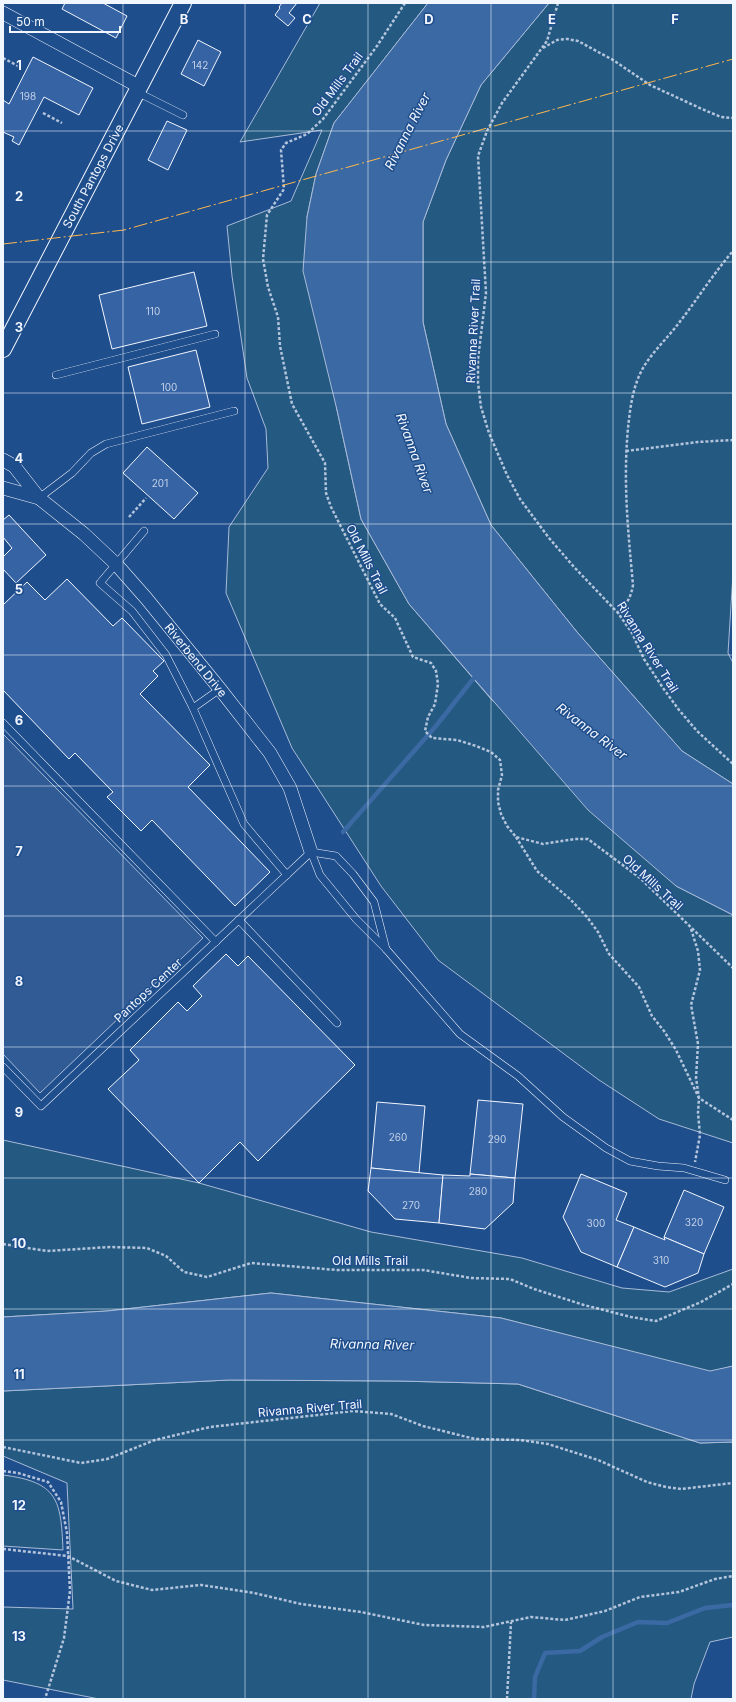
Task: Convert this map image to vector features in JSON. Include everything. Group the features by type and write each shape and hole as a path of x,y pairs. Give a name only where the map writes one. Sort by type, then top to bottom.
{"street":[{"name":"South Pantops Drive","path":"3,349 184,3"},
{"path":"3,13 138,90"},
{"name":"Riverbend Drive","path":"3,460 14,466 39,498 84,534 116,564 146,598 220,689 270,753 290,788 311,852"},
{"name":"Riverbend Drive","path":"3,488 39,498"}],"lane":[{"path":"138,90 183,114"},
{"path":"56,375 215,334"},
{"path":"39,498 72,473 91,453 106,444 234,411"},
{"path":"144,531 100,583 132,611 166,655 193,708 244,824 287,875"},
{"path":"193,708 220,689"},
{"path":"3,723 216,942"},
{"path":"311,852 336,856 353,874 374,902 386,949"},
{"path":"311,852 320,875 356,919 386,949 460,1034 518,1076 563,1117 606,1148 630,1161 658,1166 684,1168 725,1180"},
{"name":"Pantops Center","path":"3,1066 41,1106 311,852"},
{"path":"239,920 337,1023"}],"path":[{"name":"Old Mills Trail","path":"405,3 377,46 323,120 307,134 286,143 281,150 284,189 267,215 263,259 268,287 278,317 280,346 292,404 325,463 326,493 331,507 380,604 395,618 413,657 430,663 436,671 438,684 435,704 428,717 425,731 432,738 457,740 492,752 500,760 502,775 498,790 498,802 501,814 507,826 516,837 543,844 575,839 588,839 640,878 733,968"},
{"name":"Rivanna River Trail","path":"558,3 547,41 520,76 502,103 487,130 478,156 486,293 478,359 478,383 481,407 489,433 507,475 520,499 549,538 618,613 632,633 644,659 679,710 697,731 733,764"},
{"path":"542,49 557,40 567,39 578,41 613,60 650,86 721,117 733,118"},
{"path":"3,58 20,67"},
{"path":"44,113 62,123"},
{"path":"618,613 626,604 631,594 633,585 626,516 625,486 626,451 635,385 640,372 678,324 715,272 733,251"},
{"path":"626,451 698,442 733,440"},
{"path":"129,517 146,498"},
{"path":"516,837 537,871 570,899 587,917 598,932 609,954 639,987 652,1016 676,1050 699,1098 733,1120"},
{"path":"691,928 698,951 700,970 691,1005 698,1044 696,1078 699,1098 698,1113 700,1134 693,1171"},
{"name":"Old Mills Trail","path":"3,1244 47,1251 110,1247 147,1248 166,1256 184,1272 208,1277 251,1263 337,1270 423,1270 471,1278 510,1279 584,1306 656,1321 701,1302 733,1284"},
{"name":"Rivanna River Trail","path":"3,1448 81,1463 107,1459 155,1440 210,1426 353,1411 392,1414 423,1426 475,1439 520,1440 548,1444 598,1460 647,1482 666,1487 681,1489 733,1483"},
{"path":"3,1471 18,1473 48,1482 61,1502 67,1533 70,1591 64,1638 45,1699"},
{"path":"3,1549 68,1556 116,1580 152,1590 201,1586 254,1593 301,1604 361,1612 424,1625 484,1628 531,1617 565,1620 605,1611 640,1597 679,1592 715,1579 733,1576"},
{"path":"507,1699 511,1622"}],"shaded area":[{"path":"320,3 428,3 334,123 316,174 307,217 337,410 361,519 409,604 491,699 676,886 733,915 733,1143 659,1119 599,1080 438,960 381,886 292,748 226,593 229,527 268,468 266,429 247,378 232,276 227,226 291,201 322,130 240,142"},
{"path":"549,3 733,3 733,574 728,653 733,663 733,784 682,751 577,632 491,525 446,424 423,322 423,222 446,160 481,85"},
{"path":"3,734 203,938 40,1093 3,1054"},
{"path":"3,1140 199,1183 371,1232 522,1258 622,1288 669,1292 733,1269 733,1366 710,1372 501,1318 271,1293 107,1311 3,1317"},
{"path":"229,1380 399,1381 518,1384 700,1443 733,1442 733,1637 710,1642 694,1684 691,1699 99,1699 3,1680 3,1607 73,1609 67,1483 3,1456 3,1391"},
{"path":"3,1475 21,1478 35,1483 46,1489 53,1496 58,1506 61,1518 63,1550 3,1546"}],"water":[{"name":"Rivanna River","path":"428,3 549,3 481,85 446,160 423,222 423,322 446,424 491,525 577,632 682,751 733,784 733,915 676,886 588,810 409,604 361,519 337,410 303,271 307,217 316,174 334,123"},
{"name":"Rivanna River","path":"271,1293 501,1318 710,1371 733,1366 733,1442 700,1443 518,1384 399,1381 229,1380 3,1391 3,1317 107,1311"}],"building":[{"path":"65,3 103,3 127,16 116,38 62,9"},
{"path":"282,3 297,3 289,13 295,18 288,26 275,15"},
{"path":"198,40 221,52 204,86 181,74"},
{"path":"33,57 93,88 79,115 44,97 19,145 12,141 14,137 3,132 3,100 9,104"},
{"path":"167,121 187,130 168,170 148,160"},
{"path":"194,272 207,326 112,349 99,295"},
{"path":"196,350 210,407 142,424 128,367"},
{"path":"147,447 198,493 174,519 123,473"},
{"path":"9,515 46,555 16,583 3,569 3,557 12,548 3,537 3,520"},
{"path":"67,579 113,626 122,618 164,661 153,671 158,676 140,694 210,765 188,787 270,872 235,906 152,820 141,831 107,797 113,792 75,753 69,759 3,690 3,605 27,582 45,600"},
{"path":"226,954 238,966 248,956 355,1065 258,1161 240,1142 199,1183 108,1089 139,1060 130,1050 178,1002 187,1011 202,996 193,986"},
{"path":"478,1100 523,1104 515,1178 470,1174"},
{"path":"377,1102 425,1106 419,1173 371,1168"},
{"path":"371,1168 443,1175 439,1223 395,1219 368,1191"},
{"path":"470,1174 515,1178 513,1203 485,1229 439,1223 443,1175 470,1176"},
{"path":"581,1174 627,1193 616,1220 634,1227 617,1267 581,1252 563,1217"},
{"path":"684,1190 724,1207 704,1254 664,1237"},
{"path":"634,1227 665,1240 664,1237 704,1254 698,1273 665,1287 617,1267"}],"waterway":[{"path":"343,832 436,726 473,679"},
{"path":"534,1699 535,1677 545,1653 580,1651 602,1637 638,1622 667,1623 705,1608 733,1605"}],"power":[{"path":"3,244 124,230 733,59"}]}
